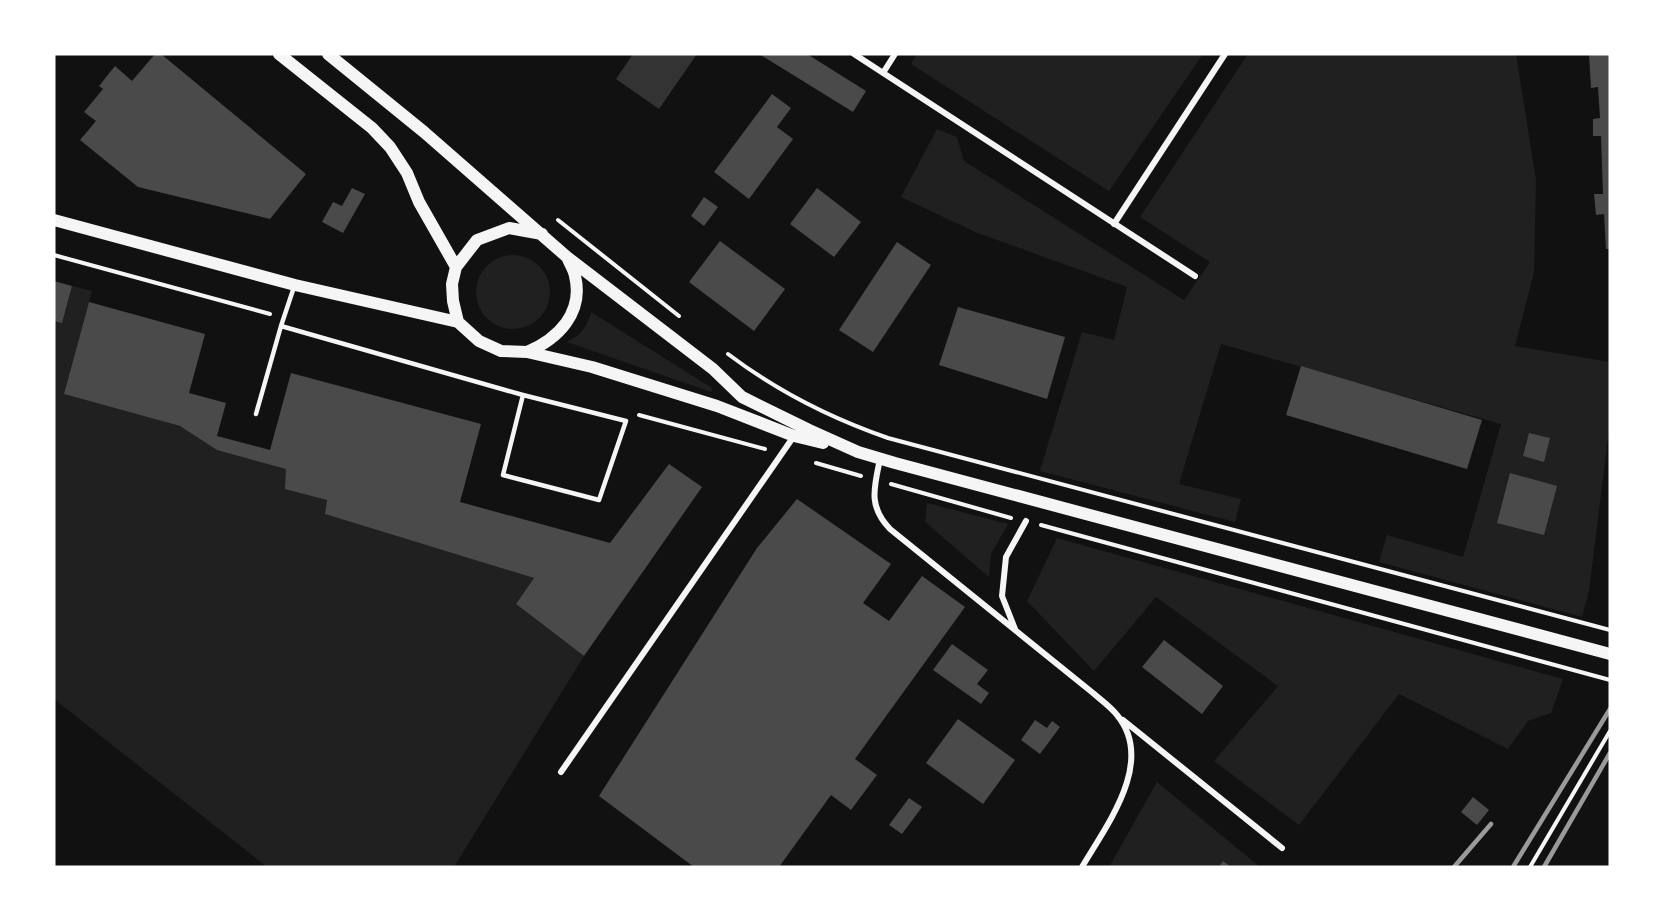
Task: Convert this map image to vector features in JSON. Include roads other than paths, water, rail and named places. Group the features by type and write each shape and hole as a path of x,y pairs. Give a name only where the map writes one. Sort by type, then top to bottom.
{"main road":[{"path":"279,54 372,128 390,147 407,172 419,202 456,267"},
{"path":"328,54 424,132 567,257 713,369 742,396 858,452"},
{"path":"54,220 295,285 458,322 479,341 501,351 527,352 603,370 717,406 794,436 1610,654"},
{"path":"458,322 452,284 456,267 477,240 509,228 542,234"},
{"path":"527,352 542,346 559,334 571,317 576,297 575,276 567,257"}],"street":[{"path":"854,54 1194,276"},
{"path":"883,73 895,54"},
{"path":"1114,224 1225,54"},
{"path":"561,772 794,436"},
{"path":"880,459 875,502 882,520 890,529 1282,848"},
{"path":"1015,630 1002,596 1006,557 1026,521"},
{"path":"1082,867 1119,804 1128,783 1131,762 1130,743 1124,725 1118,716"}],"lane":[{"path":"256,414 283,318 295,285"},
{"path":"281,326 523,395 626,421 599,500 503,475 523,395"}],"railway":[{"path":"1513,867 1610,709"},
{"path":"1544,867 1610,753"},
{"path":"1454,867 1491,824"}]}
